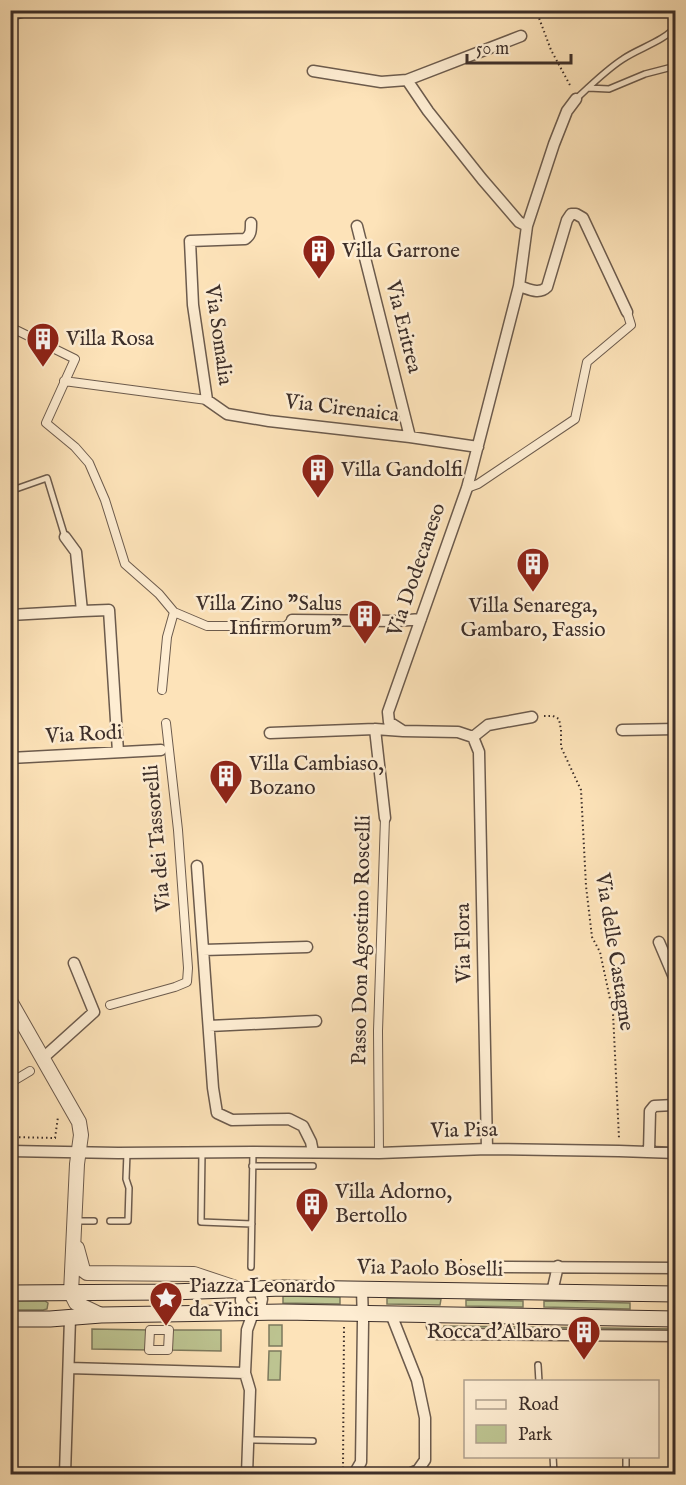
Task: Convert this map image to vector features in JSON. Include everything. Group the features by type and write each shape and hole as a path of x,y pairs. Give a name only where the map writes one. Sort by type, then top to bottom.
{"main road":[{"name":"Via Paolo Boselli","path":"255,1289 675,1294"},
{"path":"10,1293 255,1289"},
{"path":"10,1319 283,1312 675,1319"}],"street":[{"path":"10,15 28,10"},
{"path":"313,71 381,82 407,80 521,36"},
{"path":"407,80 428,111 482,179 519,222 527,226"},
{"name":"Via Dodecaneso","path":"403,731 389,722 388,712 466,488 478,447 519,286 527,226 554,144 567,111 576,99"},
{"path":"466,488 478,484 575,419 587,362 631,324 583,218 576,214 572,214 567,220 547,287 538,292 519,286"},
{"name":"Via Somalia","path":"64,381 207,400 193,305 190,241 244,239 249,236 251,223"},
{"name":"Via Eritrea","path":"357,226 410,437"},
{"path":"10,327 75,359 46,423 75,447 89,463 105,500 125,564 159,594 174,612 207,626 286,626 292,620 397,621 421,619"},
{"name":"Via Cirenaica","path":"207,400 227,414 478,447"},
{"path":"65,537 76,552 82,611"},
{"path":"10,615 109,610 118,752"},
{"path":"162,690 167,637 174,612"},
{"path":"270,733 375,729 458,732 473,737 488,725 532,717"},
{"name":"Via dei Tassorelli","path":"110,1005 188,982 178,830 166,723"},
{"name":"Passo Don Agostino Roscelli","path":"375,729 385,818 378,1031 379,1153"},
{"path":"622,730 675,729"},
{"name":"Via Flora","path":"473,737 479,752 487,1149"},
{"name":"Via Rodi","path":"10,758 160,750"},
{"path":"196,866 213,1088 217,1113 232,1120 289,1119 303,1126 313,1152"},
{"path":"659,942 675,982"},
{"path":"203,950 307,947"},
{"path":"43,1058 94,1012 74,963"},
{"path":"10,1001 79,1122 81,1135 78,1153 74,1241 76,1265 71,1293 76,1303 101,1315"},
{"path":"208,1026 316,1021"},
{"path":"10,1083 30,1071"},
{"path":"649,1152 650,1111 654,1106 675,1104"},
{"name":"Via Pisa","path":"10,1151 379,1153 487,1149 675,1153"},
{"path":"76,1265 87,1273 194,1274 255,1289 262,1299 247,1329 245,1373 250,1390 247,1474"},
{"path":"552,1292 558,1266"},
{"name":"Via Paolo Boselli","path":"502,1267 675,1268"},
{"path":"253,1313 241,1303 241,1297 244,1293 255,1289"},
{"path":"354,1474 361,1462 362,1289"},
{"path":"391,1314 417,1380 425,1418 425,1460 418,1470 409,1474"},
{"path":"431,1315 432,1326 437,1334 586,1338 675,1336"},
{"path":"65,1474 70,1318"},
{"path":"69,1368 245,1373"}],"lane":[{"name":"Via Dodecaneso","path":"576,99 623,59 666,35 675,26"},
{"path":"588,88 609,89 645,74 675,66"},
{"path":"10,491 47,478 65,537"},
{"path":"202,1152 201,1222 252,1224"},
{"path":"251,1267 253,1152"},
{"path":"110,1221 128,1221 127,1153"},
{"path":"252,1166 313,1166"},
{"path":"75,1221 93,1221"},
{"path":"538,1365 539,1380"},
{"path":"248,1440 313,1441"},
{"path":"553,1458 554,1474"},
{"path":"626,1458 626,1474"}],"path":[{"path":"536,10 551,50 571,88"},
{"name":"Via delle Castagne","path":"532,717 553,716 559,719 561,747 581,790 586,886 592,937 600,952 613,1013 619,1151"},
{"path":"10,1137 55,1138 58,1117"},
{"path":"461,1259 461,1281"},
{"path":"343,1474 344,1320"}],"green space":[{"path":"283,1296 340,1297 340,1304 283,1303"},
{"path":"387,1298 441,1299 440,1305 387,1304"},
{"path":"466,1300 523,1301 523,1307 466,1306"},
{"path":"11,1301 45,1301 48,1303 47,1309 43,1310 11,1310"},
{"path":"544,1301 630,1303 630,1309 544,1307"},
{"path":"269,1325 282,1325 282,1346 269,1346"},
{"path":"444,1326 675,1329 676,1332 443,1330"},
{"path":"92,1329 150,1330 149,1350 92,1349"},
{"path":"169,1330 221,1330 221,1351 168,1350"},
{"path":"269,1351 281,1351 280,1380 268,1380"}],"place":[{"name":"Villa Garrone","path":"319,280"},
{"name":"Villa Rosa","path":"43,368"},
{"name":"Villa Gandolfi","path":"318,499"},
{"name":"Villa Senarega, Gambaro, Fassio","path":"533,593"},
{"name":"Villa Zino \"Salus Infirmorum\"","path":"365,645"},
{"name":"Villa Cambiaso, Bozano","path":"226,805"},
{"name":"Villa Adorno, Bertollo","path":"312,1233"},
{"name":"Piazza Leonardo da Vinci","path":"166,1327"},
{"name":"Rocca d'Albaro","path":"584,1361"}]}
